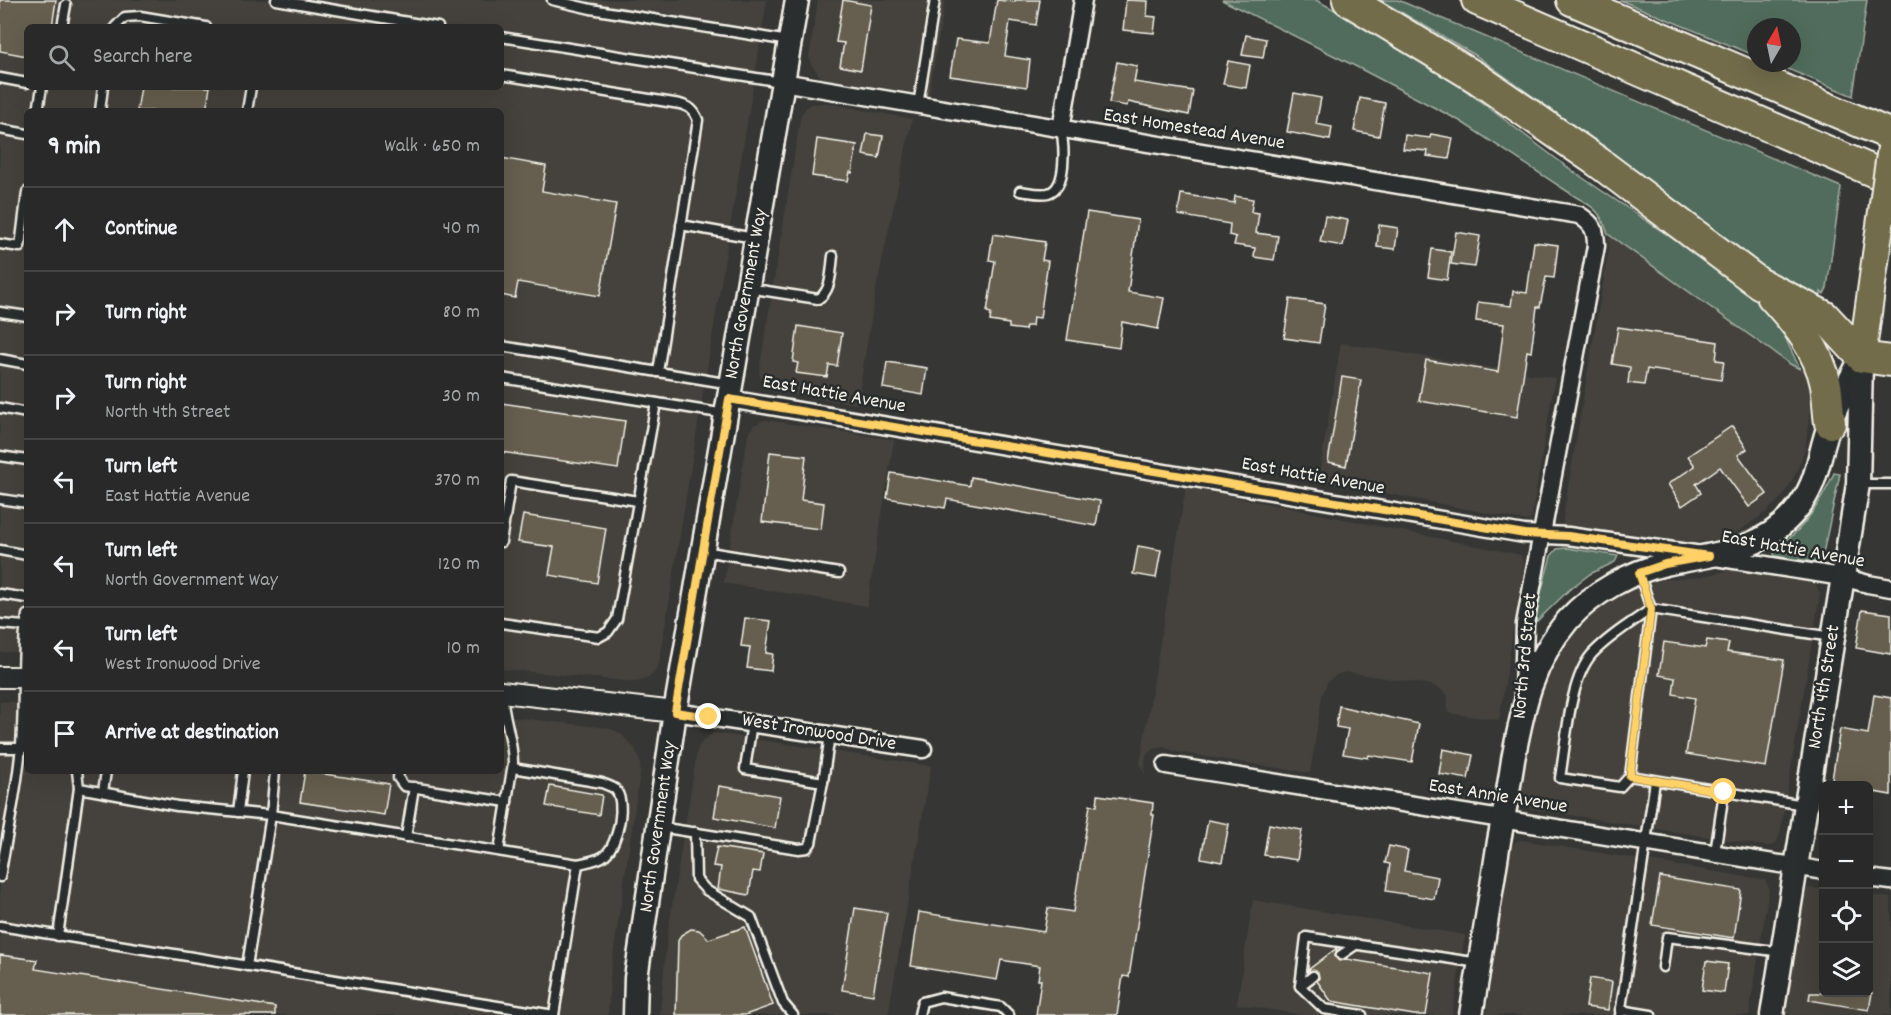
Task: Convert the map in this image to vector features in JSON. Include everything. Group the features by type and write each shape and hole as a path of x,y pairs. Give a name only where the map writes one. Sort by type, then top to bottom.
{"highway":[{"path":"1348,0 1477,78 1598,162 1760,283 1824,316 1862,357 1891,362"},
{"path":"1477,0 1891,179"},
{"path":"1572,0 1891,135"},
{"path":"1760,283 1796,322 1807,340 1825,383 1830,423"}],"main road":[{"name":"North Government Way","path":"635,1015 636,978 675,712 796,0"},
{"name":"North 4th Street","path":"1772,1015 1858,484 1862,357 1891,148"},
{"name":"North 4th Street","path":"1523,706 1543,654 1568,620 1604,591 1639,573 1665,564 1735,550 1761,540 1793,514 1812,483 1830,423 1862,357"},
{"name":"North 3rd Street","path":"1471,1015 1523,706"}],"street":[{"path":"1061,129 1083,0"},
{"name":"East Homestead Avenue","path":"782,82 1579,215 1591,223 1594,228"},
{"name":"North 3rd Street","path":"1523,706 1525,624 1596,246 1594,228"},
{"name":"East Hattie Avenue","path":"729,399 1525,534 1541,534 1709,556 1842,577 1891,588"},
{"path":"0,677 24,677"},
{"name":"West Ironwood Drive","path":"504,692 675,712 923,749"},
{"name":"East Annie Avenue","path":"1166,765 1819,870"},
{"path":"1873,879 1891,881"}],"lane":[{"path":"276,0 420,24"},
{"path":"552,0 591,9 790,41"},
{"path":"918,105 935,0"},
{"path":"63,24 66,5"},
{"path":"118,24 125,17 140,16 189,24"},
{"path":"504,37 782,82"},
{"path":"504,76 689,107 695,113 698,120 658,372"},
{"path":"0,78 24,82"},
{"path":"38,108 42,90"},
{"path":"100,108 103,90"},
{"path":"248,108 250,90"},
{"path":"0,129 24,133"},
{"path":"1020,191 1042,194 1051,193 1058,188 1065,147 1061,129"},
{"path":"0,244 20,247 24,216"},
{"path":"681,225 756,238"},
{"path":"748,288 818,299 828,290 833,256"},
{"path":"0,312 24,316"},
{"path":"504,346 658,372 729,399"},
{"path":"0,359 24,363"},
{"path":"504,378 656,403 729,399"},
{"path":"504,623 599,637 608,632 617,619 656,403"},
{"path":"0,408 24,412"},
{"path":"0,456 24,460"},
{"path":"504,480 638,501"},
{"path":"504,524 511,481"},
{"path":"1858,484 1891,484"},
{"path":"0,499 24,503"},
{"path":"0,550 24,554"},
{"path":"703,551 839,573"},
{"path":"1639,573 1651,609 1630,776 1620,787 1560,778 1577,681 1586,664 1612,636 1651,609 1834,638"},
{"path":"0,594 24,598"},
{"path":"0,624 24,626"},
{"path":"24,634 22,649 24,668"},
{"path":"499,851 513,768 513,751 504,718"},
{"path":"752,723 746,769 823,782"},
{"path":"659,826 799,849 807,848 811,843 831,735"},
{"path":"0,748 24,748 0,877"},
{"path":"79,788 177,806 272,815 578,864 602,858 612,848 618,830 621,802 617,791 602,783 513,768"},
{"path":"58,936 79,788 77,774"},
{"path":"103,792 106,774"},
{"path":"238,812 243,774"},
{"path":"247,966 272,815 275,774"},
{"path":"399,774 400,783 404,786 507,802"},
{"path":"1630,776 1806,806"},
{"path":"1651,1015 1620,1012 1655,781"},
{"path":"406,837 414,788"},
{"path":"1715,854 1724,792"},
{"path":"695,832 696,879 706,890 751,917 783,1003 793,1015"},
{"path":"0,926 554,1015 578,864"},
{"path":"1300,986 1306,937 1480,963"},
{"path":"1663,967 1667,937 1782,952"},
{"path":"1341,955 1357,944"},
{"path":"1300,986 1314,976"},
{"path":"1300,986 1324,1009 1362,1015"},
{"path":"919,1015 922,1002 940,997 1001,1007 1009,1015"}],"shaded area":[{"path":"0,0 767,0 659,663 654,673 637,682 504,669 504,108 24,108 24,652 0,652"},
{"path":"818,0 945,0 929,95 826,79 819,75 809,58"},
{"path":"826,103 912,119 876,289 857,404 771,391 759,373 801,115 811,104"},
{"path":"1608,234 1790,364 1807,372 1810,394 1809,418 1805,450 1795,475 1783,496 1766,512 1741,530 1717,540 1664,545 1570,529 1563,524 1609,248"},
{"path":"1341,343 1555,378 1531,520 1318,480"},
{"path":"765,420 894,440 867,606 724,583 748,434 754,425"},
{"path":"1186,487 1521,555 1524,564 1499,720 1448,713 1448,696 1444,691 1432,685 1346,672 1328,681 1322,695 1310,773 1177,752 1163,747 1153,749 1147,754 1145,774 1140,764"},
{"path":"1739,568 1814,581 1820,594 1780,834 1776,843 1772,846 1765,846 1524,806 1521,796 1533,718 1544,679 1564,645 1580,625 1620,595 1638,588 1661,580 1700,577"},
{"path":"0,702 24,702 24,774 504,774 504,716 608,728 620,733 635,749 640,762 640,773 610,976 608,1015 0,1015"},
{"path":"714,733 931,766 888,1015 660,1015 667,938 697,752 705,739"},
{"path":"1521,840 1765,880 1769,888 1749,1015 1486,1015 1511,850 1515,842"},
{"path":"1807,888 1819,889 1819,997 1873,997 1873,896 1891,898 1891,1015 1783,1015 1803,896"},
{"path":"1253,900 1465,935 1452,1015 1303,1015 1237,1004"}],"green space":[{"path":"1222,0 1316,0 1367,27 1453,81 1574,172 1730,277 1775,314 1791,334 1785,337 1800,369 1608,234 1600,216 1588,204 1460,121"},
{"path":"1380,0 1398,0 1841,187 1827,288 1824,294 1821,292 1821,301 1768,272 1681,211 1628,165 1475,55"},
{"path":"1620,0 1867,0 1853,96 1795,72 1801,72 1801,18 1747,18 1747,52"},
{"path":"1834,473 1840,474 1822,558 1815,562 1775,556 1773,550 1792,536 1811,514"},
{"path":"1567,548 1618,556 1615,562 1590,574 1570,589 1537,621 1535,614 1551,556 1557,549"}],"building":[{"path":"0,0 56,0 52,24 24,24 24,55 0,51"},
{"path":"843,0 871,5 861,70 840,66 844,43 836,42"},
{"path":"997,0 1015,2 1015,0 1040,0 1036,25 1010,21 1005,56 1030,60 1027,87 950,76 956,39 990,43"},
{"path":"1126,0 1148,1 1147,16 1156,17 1154,33 1123,30"},
{"path":"1246,35 1266,39 1263,58 1242,55"},
{"path":"1228,61 1250,65 1246,88 1223,84"},
{"path":"1117,62 1137,66 1134,82 1193,91 1189,115 1128,102 1127,106 1109,103"},
{"path":"140,90 210,90 206,108 138,108"},
{"path":"1294,93 1321,98 1316,124 1332,127 1330,140 1287,132"},
{"path":"1360,98 1385,103 1379,136 1354,131"},
{"path":"867,134 883,136 879,158 863,155"},
{"path":"1431,134 1453,138 1449,159 1427,156 1428,151 1403,149 1405,135 1430,138"},
{"path":"817,139 857,145 852,173 850,172 848,181 812,176"},
{"path":"504,159 546,166 542,191 616,204 600,296 518,282 515,298 504,296"},
{"path":"1181,194 1234,203 1235,196 1253,199 1251,212 1259,213 1256,233 1278,236 1274,260 1254,257 1255,248 1234,245 1236,237 1229,235 1230,224 1178,215"},
{"path":"1087,212 1138,220 1128,292 1164,298 1158,329 1122,322 1119,348 1067,340"},
{"path":"1325,216 1348,220 1343,246 1320,242"},
{"path":"1379,225 1398,228 1395,249 1377,247"},
{"path":"1456,232 1480,236 1475,267 1451,264"},
{"path":"993,234 1045,242 1042,260 1048,261 1040,318 1033,317 1032,326 1026,326 1025,330 1009,328 1009,324 990,321 991,313 987,312 995,261 989,260"},
{"path":"1534,242 1558,245 1554,278 1546,277 1540,307 1537,307 1531,352 1527,351 1517,417 1419,401 1426,360 1498,372 1504,324 1476,321 1478,302 1511,306 1513,291 1527,293"},
{"path":"1432,249 1451,252 1447,280 1428,277"},
{"path":"1290,299 1325,304 1319,343 1284,338"},
{"path":"798,326 842,333 837,366 829,365 827,377 796,373 798,363 793,362"},
{"path":"1618,327 1718,342 1716,360 1724,361 1721,380 1647,369 1644,385 1628,383 1630,367 1612,364"},
{"path":"887,362 927,368 923,395 883,388"},
{"path":"1342,377 1361,380 1346,466 1328,462"},
{"path":"504,403 625,421 618,469 504,452"},
{"path":"1732,426 1747,449 1738,455 1767,494 1749,507 1720,467 1696,484 1701,493 1682,506 1668,484 1695,466 1688,456"},
{"path":"770,452 806,456 801,500 824,503 821,529 762,522"},
{"path":"891,473 970,486 971,477 1100,501 1096,526 947,499 945,508 887,498"},
{"path":"523,515 606,528 597,583 549,575 554,547 518,542"},
{"path":"1138,546 1161,550 1156,578 1133,574"},
{"path":"1862,610 1891,614 1891,654 1856,648"},
{"path":"745,618 771,621 766,653 773,654 771,671 747,668 750,647 741,646"},
{"path":"1707,640 1729,643 1727,652 1784,660 1766,767 1686,754 1695,698 1673,694 1675,678 1659,675 1664,642 1705,648"},
{"path":"1874,695 1891,698 1891,795 1873,792 1873,781 1832,781 1840,729 1868,734"},
{"path":"1339,706 1419,724 1412,762 1369,755 1368,758 1343,754 1348,729 1336,727"},
{"path":"1443,749 1473,755 1468,779 1439,774"},
{"path":"305,774 324,774 389,784 384,815 300,802"},
{"path":"550,786 602,795 599,815 546,806"},
{"path":"719,786 780,796 775,828 714,817"},
{"path":"1098,795 1153,803 1152,815 1154,815 1129,977 1123,976 1117,1015 1036,1015 1041,980 1038,980 1040,966 1001,960 997,980 911,966 919,912 1044,932 1048,908 1073,912 1090,805 1097,806"},
{"path":"1208,820 1229,824 1222,862 1201,858"},
{"path":"1269,824 1302,830 1297,860 1264,855"},
{"path":"1389,846 1408,850 1404,871 1438,877 1434,899 1386,891 1390,864 1385,863"},
{"path":"717,847 763,854 760,872 753,871 749,895 718,889 721,867 713,866"},
{"path":"1660,877 1741,890 1734,938 1652,925"},
{"path":"855,908 887,913 873,995 842,990"},
{"path":"745,927 773,1005 745,1015 676,1015 678,941 681,935 691,929 699,930 709,939"},
{"path":"1337,948 1335,956 1339,961 1346,959 1433,973 1426,1015 1331,1001 1317,981 1318,973 1308,970"},
{"path":"0,955 37,960 35,969 275,1007 275,1015 0,1015"},
{"path":"1706,961 1728,964 1724,993 1702,990"},
{"path":"1590,978 1612,982 1608,1010 1586,1007"},
{"path":"1810,993 1819,993 1819,997 1871,997 1869,1010 1809,1000"}],"route":[{"path":"709,717 675,712 729,399 1525,534 1568,536 1709,556 1665,564 1639,573 1651,609 1630,776 1724,792"}]}
